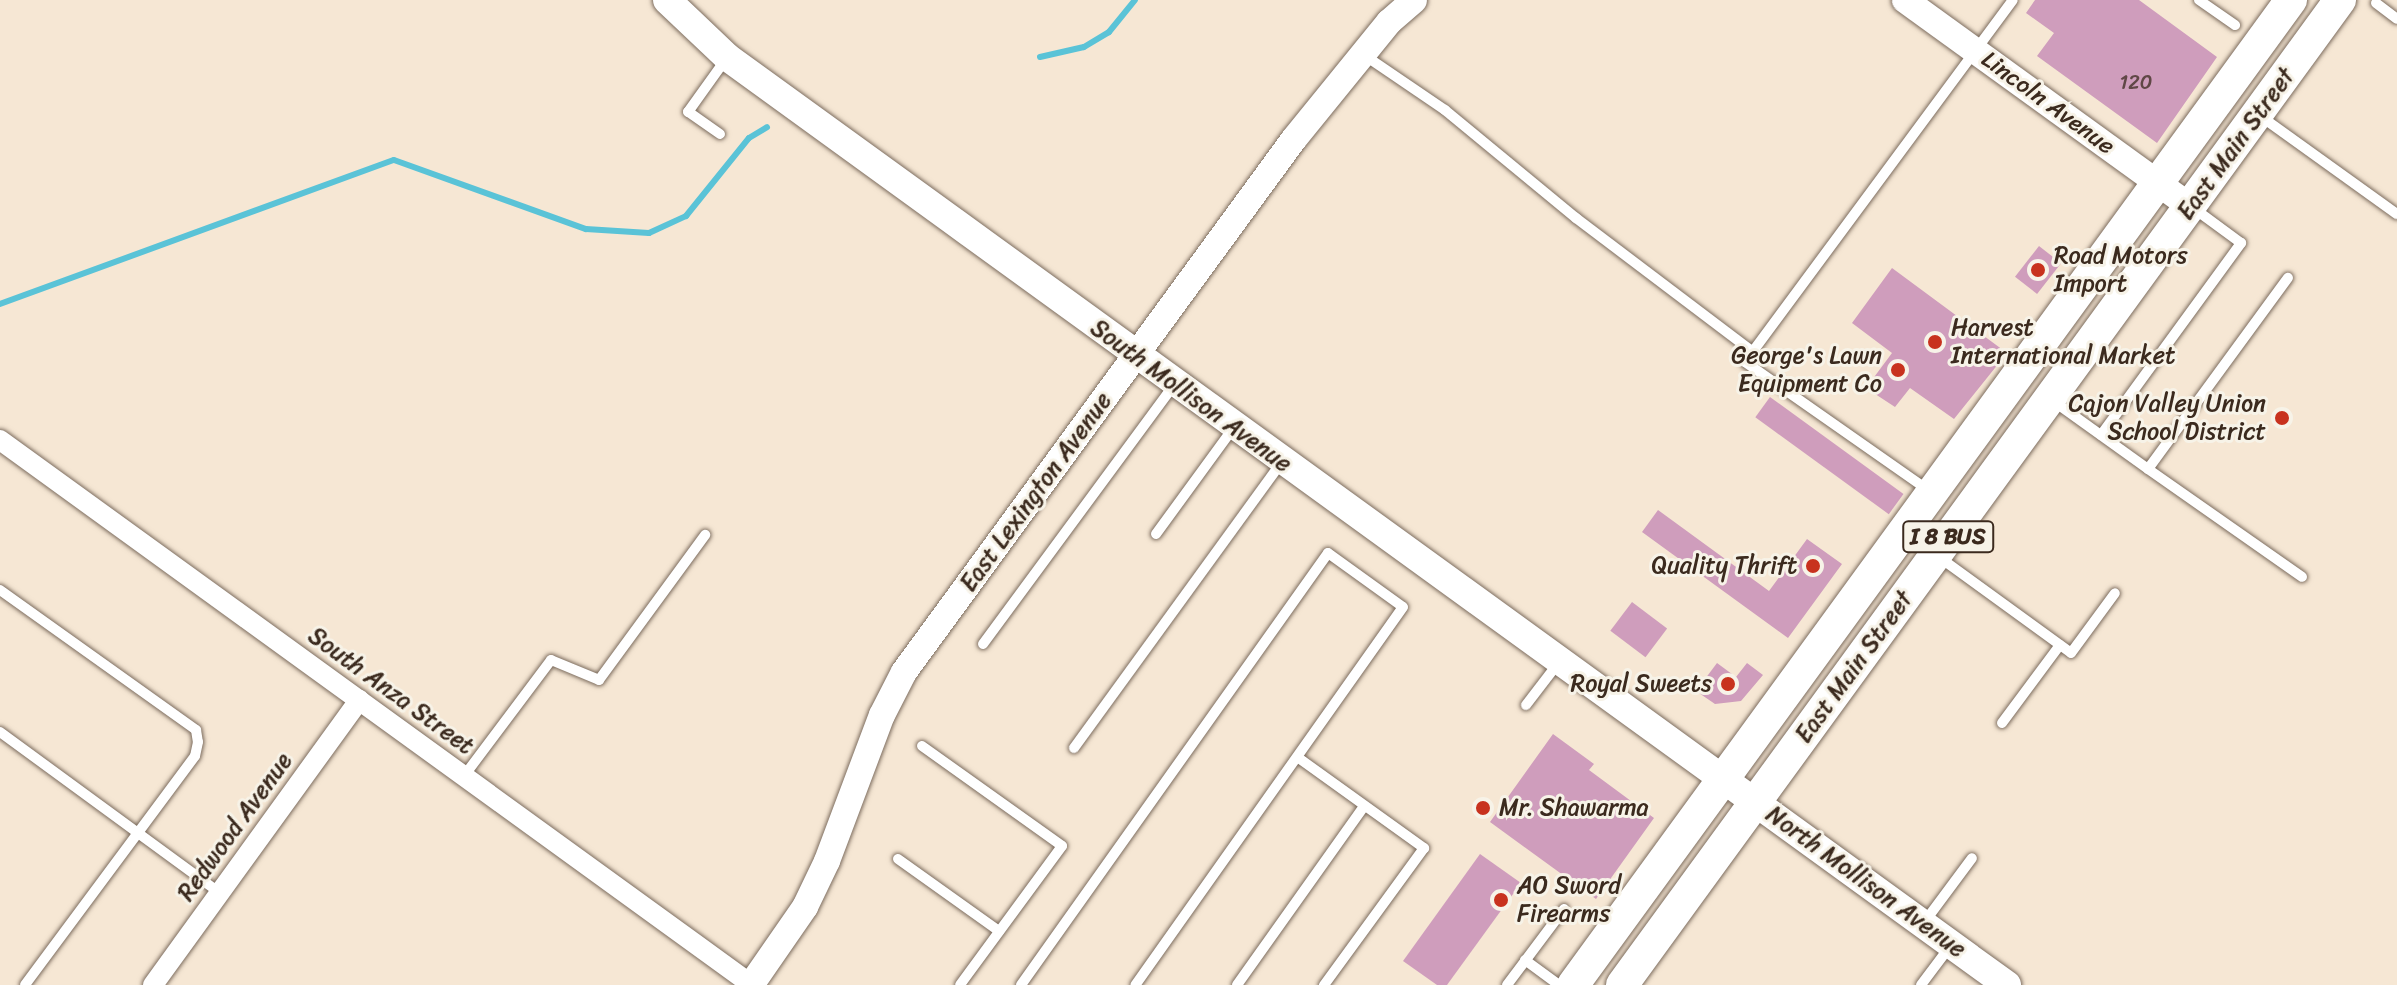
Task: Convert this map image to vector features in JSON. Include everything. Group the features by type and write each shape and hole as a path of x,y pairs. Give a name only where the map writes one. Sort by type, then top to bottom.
{"main road":[{"name":"East Main Street","path":"1573,985 2291,0"},
{"name":"East Main Street","path":"1622,985 2340,0"},
{"name":"South Mollison Avenue","path":"681,4 727,57 1174,385 1726,778"},
{"path":"2016,374 2049,398"},
{"name":"North Mollison Avenue","path":"1726,778 2007,985"}],"street":[{"name":"East Lexington Avenue","path":"751,985 821,873 882,715 904,672 1294,139 1363,54 1414,0"},
{"name":"Lincoln Avenue","path":"1905,0 2190,206"},
{"name":"South Anza Street","path":"0,440 751,985"},
{"name":"Redwood Avenue","path":"153,985 359,700"}],"lane":[{"path":"1931,493 1745,362 2013,0"},
{"path":"2199,0 2235,25"},
{"path":"2376,3 2397,19"},
{"path":"1363,54 1445,110 1576,218 1753,352"},
{"path":"720,134 688,112 727,57"},
{"path":"2257,114 2397,214"},
{"path":"2101,435 2241,243 2190,206"},
{"path":"2148,469 2288,278"},
{"path":"983,644 1174,385"},
{"path":"2049,398 2302,577"},
{"path":"1156,534 1234,427"},
{"path":"1074,748 1282,462"},
{"path":"464,776 551,660 599,680 705,535"},
{"path":"1021,985 1328,553 1403,607 1300,759 1135,985"},
{"path":"1935,554 2071,653 2115,593"},
{"path":"0,590 196,730 195,756 25,985"},
{"path":"2002,723 2060,645"},
{"path":"1526,705 1559,661"},
{"path":"0,732 220,893"},
{"path":"922,746 1062,846 960,985"},
{"path":"1300,759 1424,848 1324,985"},
{"path":"1237,985 1364,806"},
{"path":"1923,925 1972,858"},
{"path":"898,859 999,931"},
{"path":"1507,985 1564,909"},
{"path":"1921,985 1952,945"},
{"path":"1525,960 1559,985"}],"building":[{"path":"2035,0 2139,0 2217,57 2157,143 2037,56 2054,33 2026,13"},
{"name":"Road Motors Import","path":"2039,246 2061,263 2037,294 2015,277"},
{"name":"Harvest International Market","path":"1892,268 2007,353 1954,419 1910,388 1895,407 1866,388 1892,353 1852,323"},
{"path":"1770,397 1903,494 1889,514 1755,417"},
{"path":"1658,510 1769,591 1807,539 1842,564 1788,638 1642,532"},
{"path":"1632,602 1667,628 1645,657 1610,631"},
{"name":"Royal Sweets","path":"1717,663 1736,677 1747,663 1763,675 1741,701 1715,704 1696,691"},
{"path":"1553,734 1594,764 1589,770 1654,818 1596,899 1490,822"},
{"path":"1480,854 1521,883 1447,985 1437,985 1403,961"}],"waterway":[{"path":"1040,57 1084,47 1109,32 1135,0"},
{"path":"0,304 394,160 586,229 649,233 686,216 749,138 767,127"}],"place":[{"name":"Road Motors Import","path":"2038,270"},
{"name":"Harvest International Market","path":"1935,342"},
{"name":"George's Lawn Equipment Co","path":"1898,370"},
{"name":"Cajon Valley Union School District","path":"2282,418"},
{"name":"Quality Thrift","path":"1813,566"},
{"name":"Royal Sweets","path":"1728,684"},
{"name":"Mr. Shawarma","path":"1483,808"},
{"name":"AO Sword Firearms","path":"1501,900"}]}
